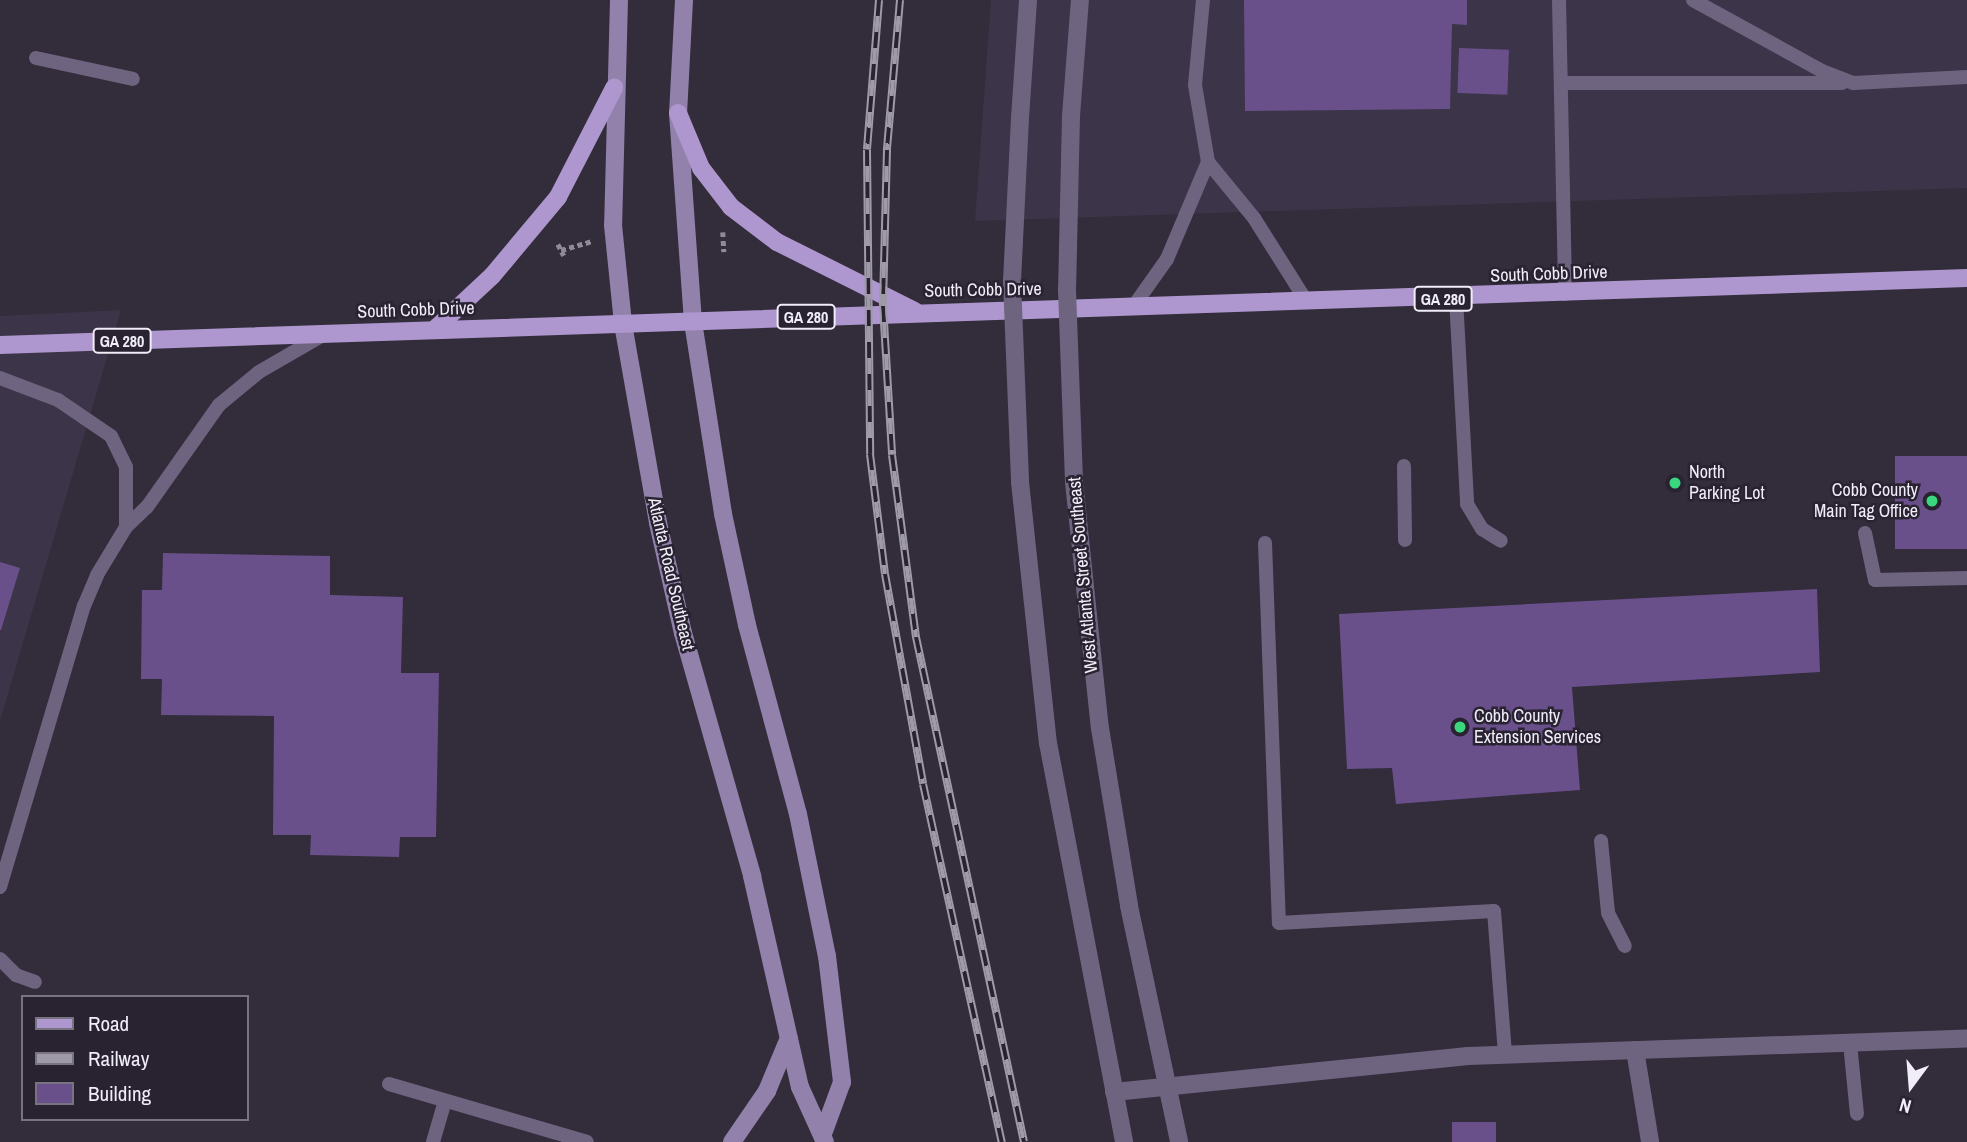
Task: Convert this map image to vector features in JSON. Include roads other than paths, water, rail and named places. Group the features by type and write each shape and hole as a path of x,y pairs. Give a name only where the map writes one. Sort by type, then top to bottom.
{"main road":[{"name":"Atlanta Road Southeast","path":"619,0 614,88 613,225 623,324 683,633 752,876 800,1087 824,1136"},
{"name":"Atlanta Road Southeast","path":"684,0 678,113 684,234 693,321 723,514 747,625 798,814 827,956 842,1082 824,1136"},
{"path":"434,330 492,276 558,197 614,88"},
{"path":"678,113 701,168 731,207 798,254 918,313"},
{"name":"South Cobb Drive","path":"0,345 918,313 1456,299 1967,278"},
{"path":"732,1142 767,1091 789,1038"}],"street":[{"path":"1028,0 1012,294 1020,481 1048,743 1125,1142"},
{"name":"West Atlanta Street Southeast","path":"1080,0 1071,116 1068,290 1074,482 1100,728 1129,906 1180,1142"},
{"path":"1114,1092 1169,1084 1505,1055 1967,1039"},
{"path":"1634,1051 1650,1142"}],"lane":[{"path":"1203,0 1195,85 1208,162 1254,218 1307,302"},
{"path":"1559,0 1565,294"},
{"path":"1693,0 1822,71 1854,83"},
{"path":"36,58 133,79"},
{"path":"1561,83 1854,83 1967,77"},
{"path":"1133,307 1167,260 1208,162"},
{"path":"1456,299 1470,512 1488,534 1501,541"},
{"path":"0,887 84,606 126,527 147,507 219,405 259,372 325,334"},
{"path":"0,378 58,400 111,436 126,467 126,527"},
{"path":"1404,466 1405,540"},
{"path":"1865,533 1875,580 1967,578"},
{"path":"1265,542 1279,923 1494,911 1505,1055"},
{"path":"1601,841 1608,913 1625,946"},
{"path":"0,960 16,975 35,982"},
{"path":"1850,1043 1857,1114"},
{"path":"388,1084 587,1142"},
{"path":"433,1142 445,1101"}],"railway":[{"path":"879,0 867,150 870,454 885,574 923,784 1002,1142"},
{"path":"900,0 887,150 883,306 892,455 916,637 1024,1142"}],"place":[{"name":"North Parking Lot","path":"1675,483"},
{"name":"Cobb County Main Tag Office","path":"1932,501"},
{"name":"Cobb County Extension Services","path":"1460,727"}]}
